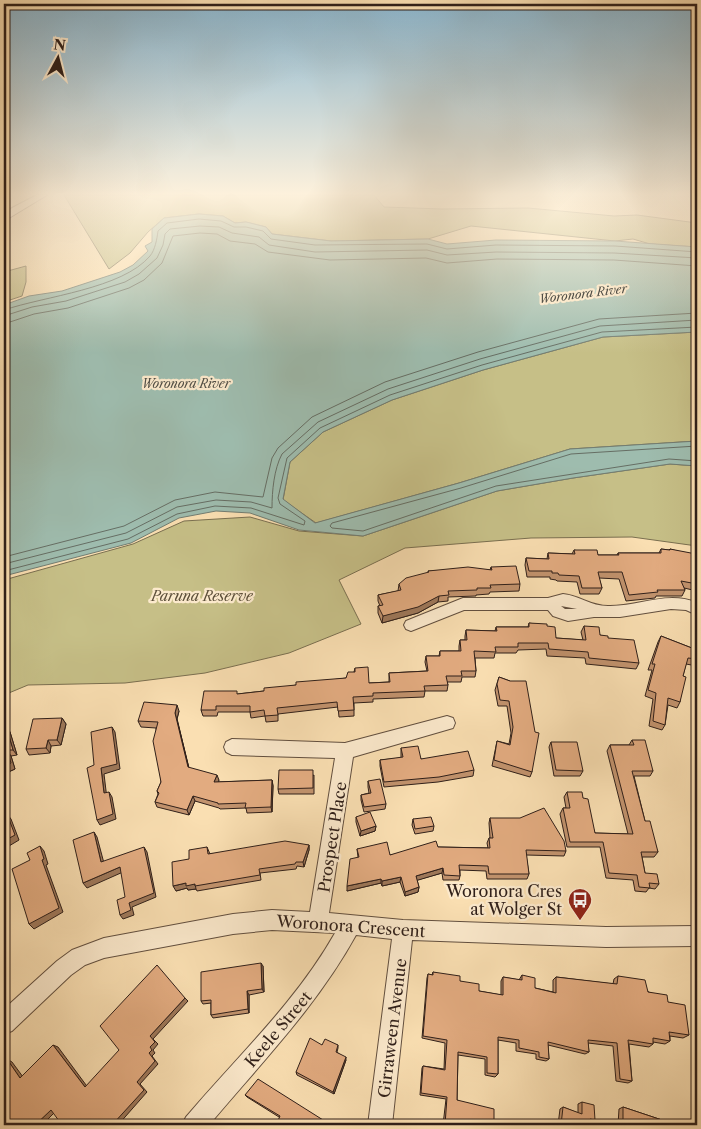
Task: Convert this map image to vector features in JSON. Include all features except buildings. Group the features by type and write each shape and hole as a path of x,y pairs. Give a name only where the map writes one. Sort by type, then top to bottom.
{"street":[{"path":"411,625 463,604 553,604 554,609 559,613 568,615 589,613 590,611 625,611 685,603 697,609"},
{"path":"232,747 345,752 447,723"},
{"name":"Prospect Place","path":"318,922 345,752"},
{"name":"Woronora Crescent","path":"4,1023 79,956 104,948 233,924 272,920 351,924 403,930 606,937 697,936"},
{"name":"Keele Street","path":"194,1125 307,996 338,952 351,924"},
{"name":"Girraween Avenue","path":"380,1125 403,930"}],"green space":[{"path":"96,248 135,248 130,253 109,269"},
{"path":"26,266 26,282 22,296 4,302 4,272"},
{"path":"697,332 697,441 570,449 459,483 316,523 283,500 290,462 323,432 392,400 483,370 603,337"},
{"name":"Paruna Reserve","path":"670,464 697,466 697,546 632,537 531,538 405,548 339,580 361,624 289,653 205,673 125,683 28,685 4,695 4,580 133,544 184,521 250,517 299,531 363,536 497,491"}],"water":[{"name":"Woronora River","path":"146,248 697,248 697,332 603,337 483,370 392,400 323,432 290,462 283,499 315,523 459,483 570,449 697,441 697,466 670,464 497,491 363,536 299,530 250,513 216,511 179,518 131,543 4,576 4,305 29,296 62,291 120,272 133,265 148,251"}],"place":[{"name":"Woronora Cres at Wolger St","path":"580,921"}]}
